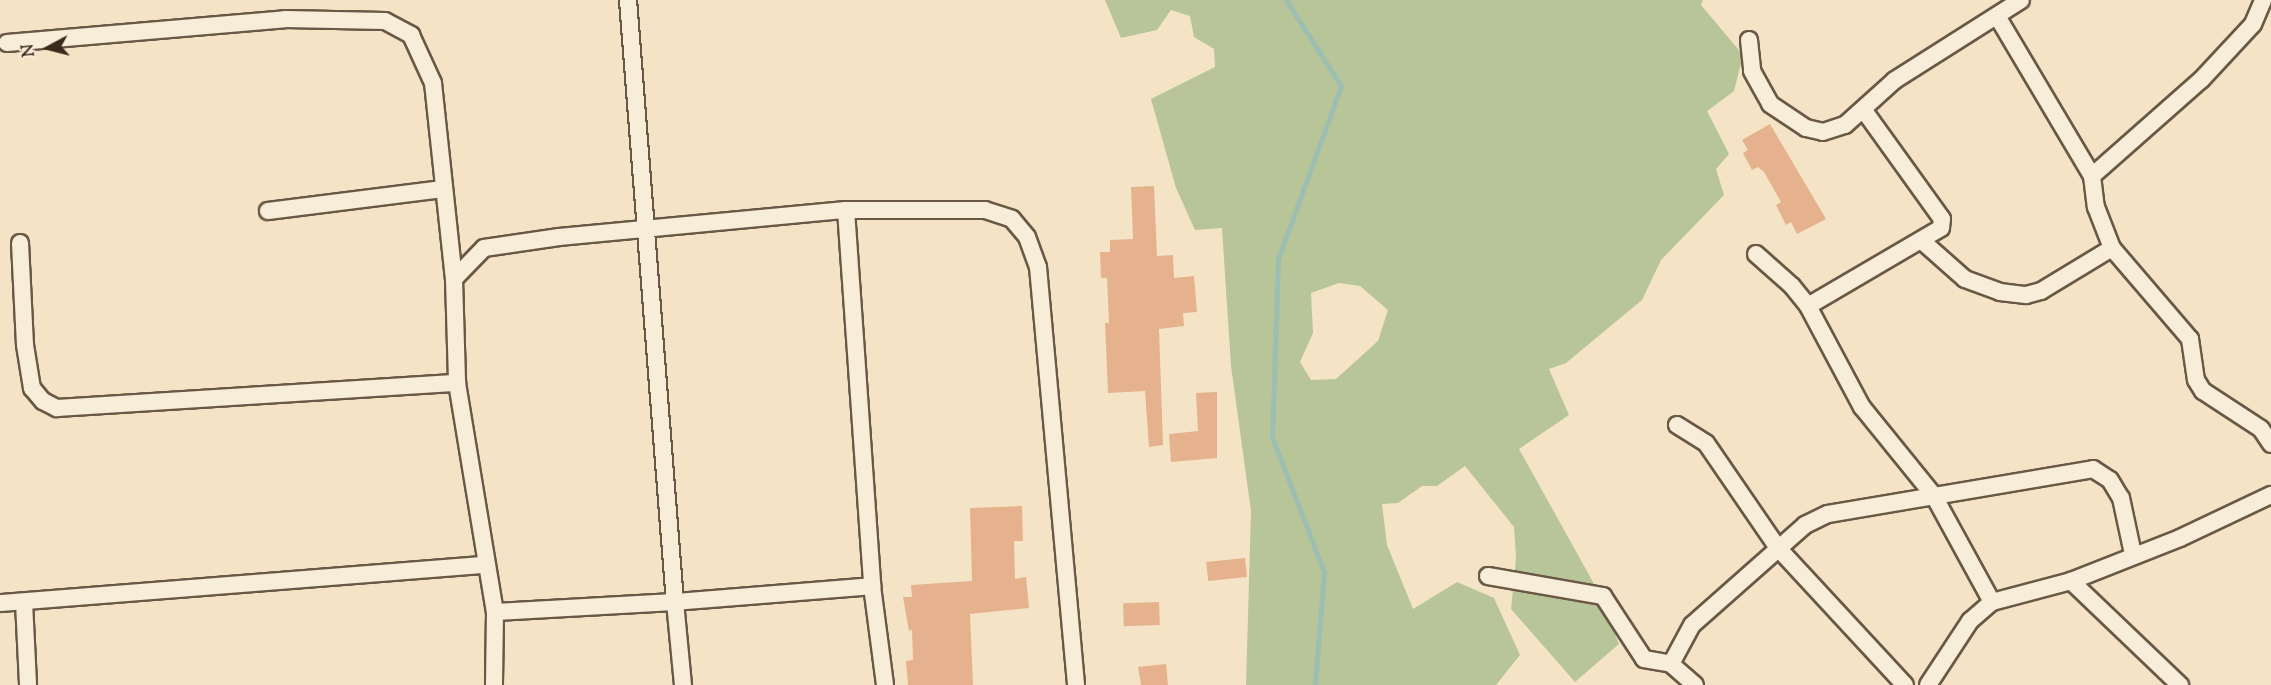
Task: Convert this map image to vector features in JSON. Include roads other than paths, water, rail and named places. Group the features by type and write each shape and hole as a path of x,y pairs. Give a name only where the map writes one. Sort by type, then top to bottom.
{"street":[{"path":"628,0 649,228 682,685"},
{"path":"1749,40 1759,88 1770,104 1806,128 1822,132 1845,125 1896,80 2021,0"},
{"path":"2092,176 2201,80 2253,24 2264,0"},
{"path":"1998,16 2092,176 2096,207 2112,248 2190,339 2196,380 2204,391 2261,429 2271,444"},
{"path":"6,43 285,19 385,21 411,35 425,59 433,83 454,279 457,383 484,565 495,612 494,685"},
{"path":"1808,306 1941,228 1942,219 1863,110"},
{"path":"268,211 443,189"},
{"path":"846,210 872,586 885,685"},
{"path":"454,279 484,248 498,244 846,210 985,210 1012,219 1027,237 1038,267 1076,685"},
{"path":"1922,241 1965,279 2000,292 2026,295 2041,291 2112,248"},
{"path":"20,243 25,345 32,388 43,401 57,408 457,383"},
{"path":"1756,254 1792,286 1808,306 1862,407 1934,496 1992,602"},
{"path":"1677,425 1706,443 1778,548 1905,685"},
{"path":"1671,664 1692,625 1805,525 1828,514 2093,468 2110,480 2121,498 2133,554"},
{"path":"1928,685 1970,621 1992,602 2071,580 2133,554 2180,538 2271,495"},
{"path":"0,603 484,565"},
{"path":"1488,576 1603,596 1644,659 1671,664 1695,685"},
{"path":"2071,580 2180,685"},
{"path":"495,612 675,602 872,586"},
{"path":"24,602 28,685"}],"waterway":[{"path":"1286,0 1341,86 1278,259 1272,437 1324,572 1315,685"}]}
